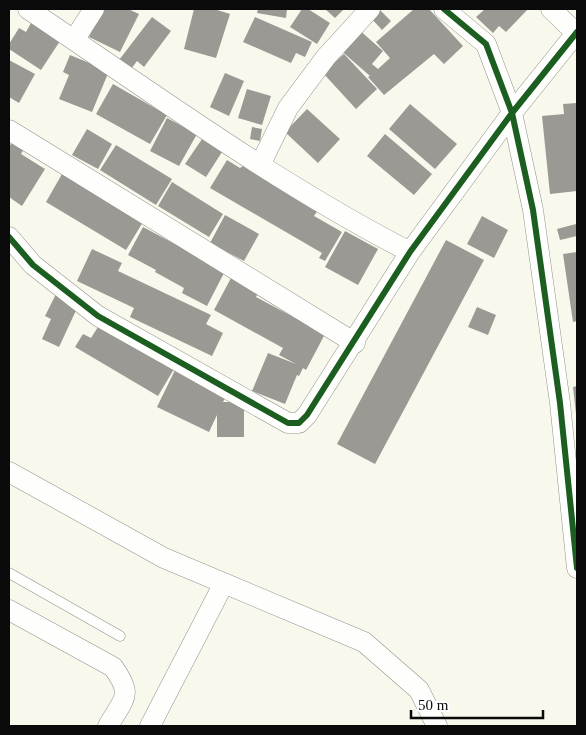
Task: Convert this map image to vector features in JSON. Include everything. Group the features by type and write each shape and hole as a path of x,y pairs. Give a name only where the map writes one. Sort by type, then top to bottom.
{"street":[{"path":"28,9 260,165 347,219 410,252"},
{"path":"74,40 94,9"},
{"path":"260,165 288,108 326,57 370,9"},
{"path":"444,9 486,44 512,113 533,210 560,403 577,568"},
{"path":"9,237 33,265 98,316 288,423 299,423 307,415 354,343 410,252 512,113 577,33 551,9"},
{"path":"9,130 354,343"},
{"path":"11,479 164,558 364,642 419,690 437,726"},
{"path":"150,726 224,583"},
{"path":"9,610 113,667 125,683 127,694 108,726"}],"lane":[{"path":"9,572 120,636"}],"building":[{"path":"102,9 128,9 139,14 120,52 89,37"},
{"path":"194,9 214,9 230,14 216,58 184,49"},
{"path":"258,9 287,9 286,18 257,13"},
{"path":"302,9 308,9 330,23 317,44 290,27"},
{"path":"325,9 344,9 335,18"},
{"path":"379,9 391,21 382,30 370,17"},
{"path":"414,9 429,9 463,46 444,64 434,54 384,95 368,77 370,76 338,48 357,28 383,51 372,64 378,69 390,58 376,42"},
{"path":"485,9 528,9 506,32 499,26 493,33 476,17"},
{"path":"152,17 171,31 144,67 137,61 131,69 119,60"},
{"path":"255,17 312,42 305,57 296,53 291,63 243,42"},
{"path":"31,23 60,41 41,70 9,49 9,44 19,28 26,32"},
{"path":"344,54 377,89 356,109 323,73"},
{"path":"70,55 109,71 92,112 59,99 69,75 63,72"},
{"path":"9,60 35,74 19,103 9,97"},
{"path":"225,73 244,81 229,116 210,107"},
{"path":"113,84 167,115 150,144 96,114"},
{"path":"247,89 271,96 262,125 238,118"},
{"path":"577,103 577,191 550,194 542,116 564,114 563,104"},
{"path":"410,104 457,144 435,169 389,129"},
{"path":"307,109 340,139 318,163 285,132"},
{"path":"167,118 197,134 179,166 150,151"},
{"path":"252,127 262,129 260,141 250,139"},
{"path":"87,129 112,144 98,169 72,155"},
{"path":"385,134 432,174 414,195 367,156"},
{"path":"14,139 25,147 21,154 45,169 22,206 9,197 9,147"},
{"path":"202,139 222,152 206,177 185,164"},
{"path":"116,145 172,179 156,205 100,170"},
{"path":"227,160 240,168 243,166 318,210 314,216 342,232 325,261 319,258 322,253 210,188"},
{"path":"62,174 143,222 126,250 46,202"},
{"path":"172,182 223,214 209,237 158,206"},
{"path":"225,215 259,234 244,261 210,243"},
{"path":"482,216 508,230 494,258 467,244"},
{"path":"576,224 577,236 560,240 557,229"},
{"path":"143,227 225,271 207,306 182,293 184,288 128,255"},
{"path":"345,231 378,249 358,285 325,267"},
{"path":"446,240 484,260 375,464 337,444"},
{"path":"92,249 122,263 118,271 211,315 206,324 223,333 212,356 130,317 134,308 77,281"},
{"path":"577,252 577,321 573,322 563,254"},
{"path":"231,278 258,293 256,297 325,334 306,370 303,368 299,376 297,375 285,404 252,391 268,353 296,364 279,355 283,348 214,310"},
{"path":"56,294 79,304 59,347 42,339 51,319 45,316"},
{"path":"477,307 496,315 488,335 468,327"},
{"path":"103,319 177,364 158,396 75,347 83,334 91,338"},
{"path":"175,370 227,394 223,402 244,402 244,437 217,437 217,415 209,432 157,407"},
{"path":"577,386 577,414 576,414 573,387"}],"cycle path":[{"path":"9,237 33,265 98,316 288,423 299,423 307,415 410,252 512,113 486,44 444,9"},
{"path":"577,32 512,113 533,210 560,403 577,568"}]}
